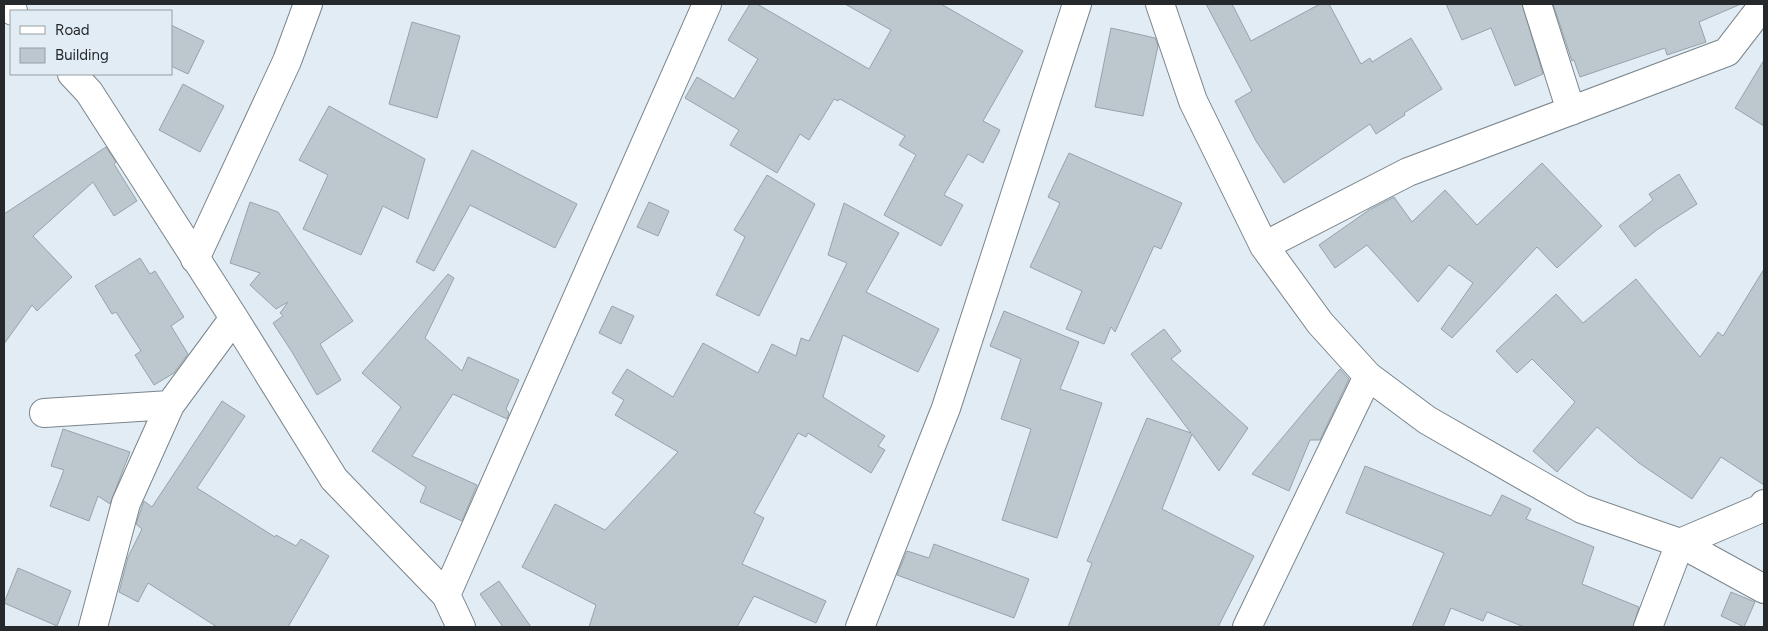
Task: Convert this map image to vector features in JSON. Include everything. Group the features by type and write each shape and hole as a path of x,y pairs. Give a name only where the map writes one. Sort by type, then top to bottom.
{"street":[{"path":"195,259 287,61 308,4"},
{"path":"446,595 707,4"},
{"path":"860,627 946,408 1077,4"},
{"path":"1160,4 1193,101 1264,246 1320,323 1368,376 1427,420 1582,509 1680,543 1764,589"},
{"path":"1537,4 1571,111"},
{"path":"1264,246 1408,172 1727,52 1764,4"},
{"path":"73,75 88,92 234,318 334,479 446,595 461,627"},
{"path":"93,627 126,503 170,405 234,318"},
{"path":"1247,627 1368,376"},
{"path":"44,413 170,405"},
{"path":"1648,627 1680,543 1762,508 1764,504"}],"building":[{"path":"750,4 757,4 869,69 891,30 845,4 941,4 1023,51 983,121 1000,130 983,163 968,154 944,195 963,205 941,246 884,215 916,155 899,145 905,136 840,99 838,101 834,99 809,140 800,134 777,173 730,145 739,130 685,98 697,77 734,99 758,59 728,40"},
{"path":"1206,4 1232,4 1251,41 1320,4 1329,4 1361,64 1370,58 1372,62 1411,38 1442,89 1404,113 1405,115 1376,134 1370,124 1284,183 1256,141 1235,101 1252,91"},
{"path":"1446,4 1522,4 1543,74 1515,86 1491,28 1462,40"},
{"path":"1553,4 1741,4 1699,22 1706,42 1667,55 1665,48 1580,77 1574,60 1572,61"},
{"path":"412,22 460,36 437,118 389,104"},
{"path":"172,25 204,41 188,74 172,66"},
{"path":"1111,28 1155,38 1158,46 1143,116 1095,107"},
{"path":"1764,60 1764,126 1735,108"},
{"path":"183,84 224,106 200,152 159,130"},
{"path":"329,106 425,159 408,219 383,206 361,255 303,229 328,175 299,160"},
{"path":"106,147 116,162 114,164 137,201 114,216 93,182 33,236 72,277 37,311 32,305 4,344 4,214"},
{"path":"472,150 577,204 555,248 470,205 434,271 416,262"},
{"path":"1069,153 1182,203 1161,249 1154,246 1115,332 1111,327 1104,344 1066,329 1082,291 1030,267 1060,203 1048,197"},
{"path":"1542,163 1602,226 1557,268 1537,247 1452,338 1441,329 1473,283 1449,265 1418,302 1367,245 1335,268 1319,245 1369,210 1394,197 1412,222 1445,190 1477,225"},
{"path":"1679,174 1697,204 1658,229 1635,247 1619,226 1653,200 1649,194"},
{"path":"767,175 815,204 759,316 716,295 745,237 734,230"},
{"path":"250,202 278,212 353,321 320,344 341,380 317,395 273,323 283,316 280,313 288,302 276,309 250,285 260,273 230,263"},
{"path":"649,202 669,211 658,236 637,227"},
{"path":"844,203 899,233 866,292 939,329 918,372 843,335 823,397 885,436 878,446 885,450 871,473 808,433 806,437 798,433 754,513 764,518 742,564 826,601 816,623 754,596 737,627 589,627 596,605 522,567 555,504 605,530 678,452 615,415 624,400 612,393 627,369 673,397 703,343 758,373 772,344 796,356 801,338 809,341 847,263 828,255"},
{"path":"140,258 150,274 155,271 184,317 171,326 188,354 174,373 154,385 135,355 141,351 116,312 112,314 95,286"},
{"path":"1764,269 1764,485 1721,457 1692,499 1639,463 1597,427 1557,472 1533,451 1575,402 1532,359 1517,373 1496,351 1556,294 1583,323 1636,279 1700,357 1718,332 1723,336"},
{"path":"448,274 454,278 425,338 462,371 468,357 519,380 506,409 509,413 507,419 453,394 412,456 477,485 462,521 420,502 426,487 372,451 401,407 362,373"},
{"path":"612,306 634,316 621,344 599,333"},
{"path":"1004,311 1079,342 1060,389 1102,403 1057,538 1002,520 1031,429 1001,419 1021,359 990,346"},
{"path":"1164,329 1181,351 1171,359 1248,428 1219,471 1192,434 1162,509 1254,556 1218,627 1068,627 1092,563 1087,561 1147,418 1191,433 1131,354"},
{"path":"1340,369 1349,379 1320,440 1310,440 1289,491 1252,474"},
{"path":"222,401 245,416 197,488 275,537 276,535 296,546 301,539 329,556 288,627 217,627 148,583 138,602 119,592 128,557 142,529 136,524 144,501 152,507"},
{"path":"63,429 130,452 110,504 98,496 89,521 50,506 64,470 51,466"},
{"path":"1365,466 1491,516 1502,495 1531,509 1526,519 1594,547 1582,584 1639,607 1633,627 1524,627 1487,612 1483,621 1451,608 1443,627 1412,627 1444,553 1346,513"},
{"path":"934,544 1029,579 1014,618 897,575 907,551 929,558"},
{"path":"18,568 71,591 57,626 4,603"},
{"path":"499,581 531,627 503,627 480,594"},
{"path":"1731,592 1755,602 1744,627 1721,616"}]}
